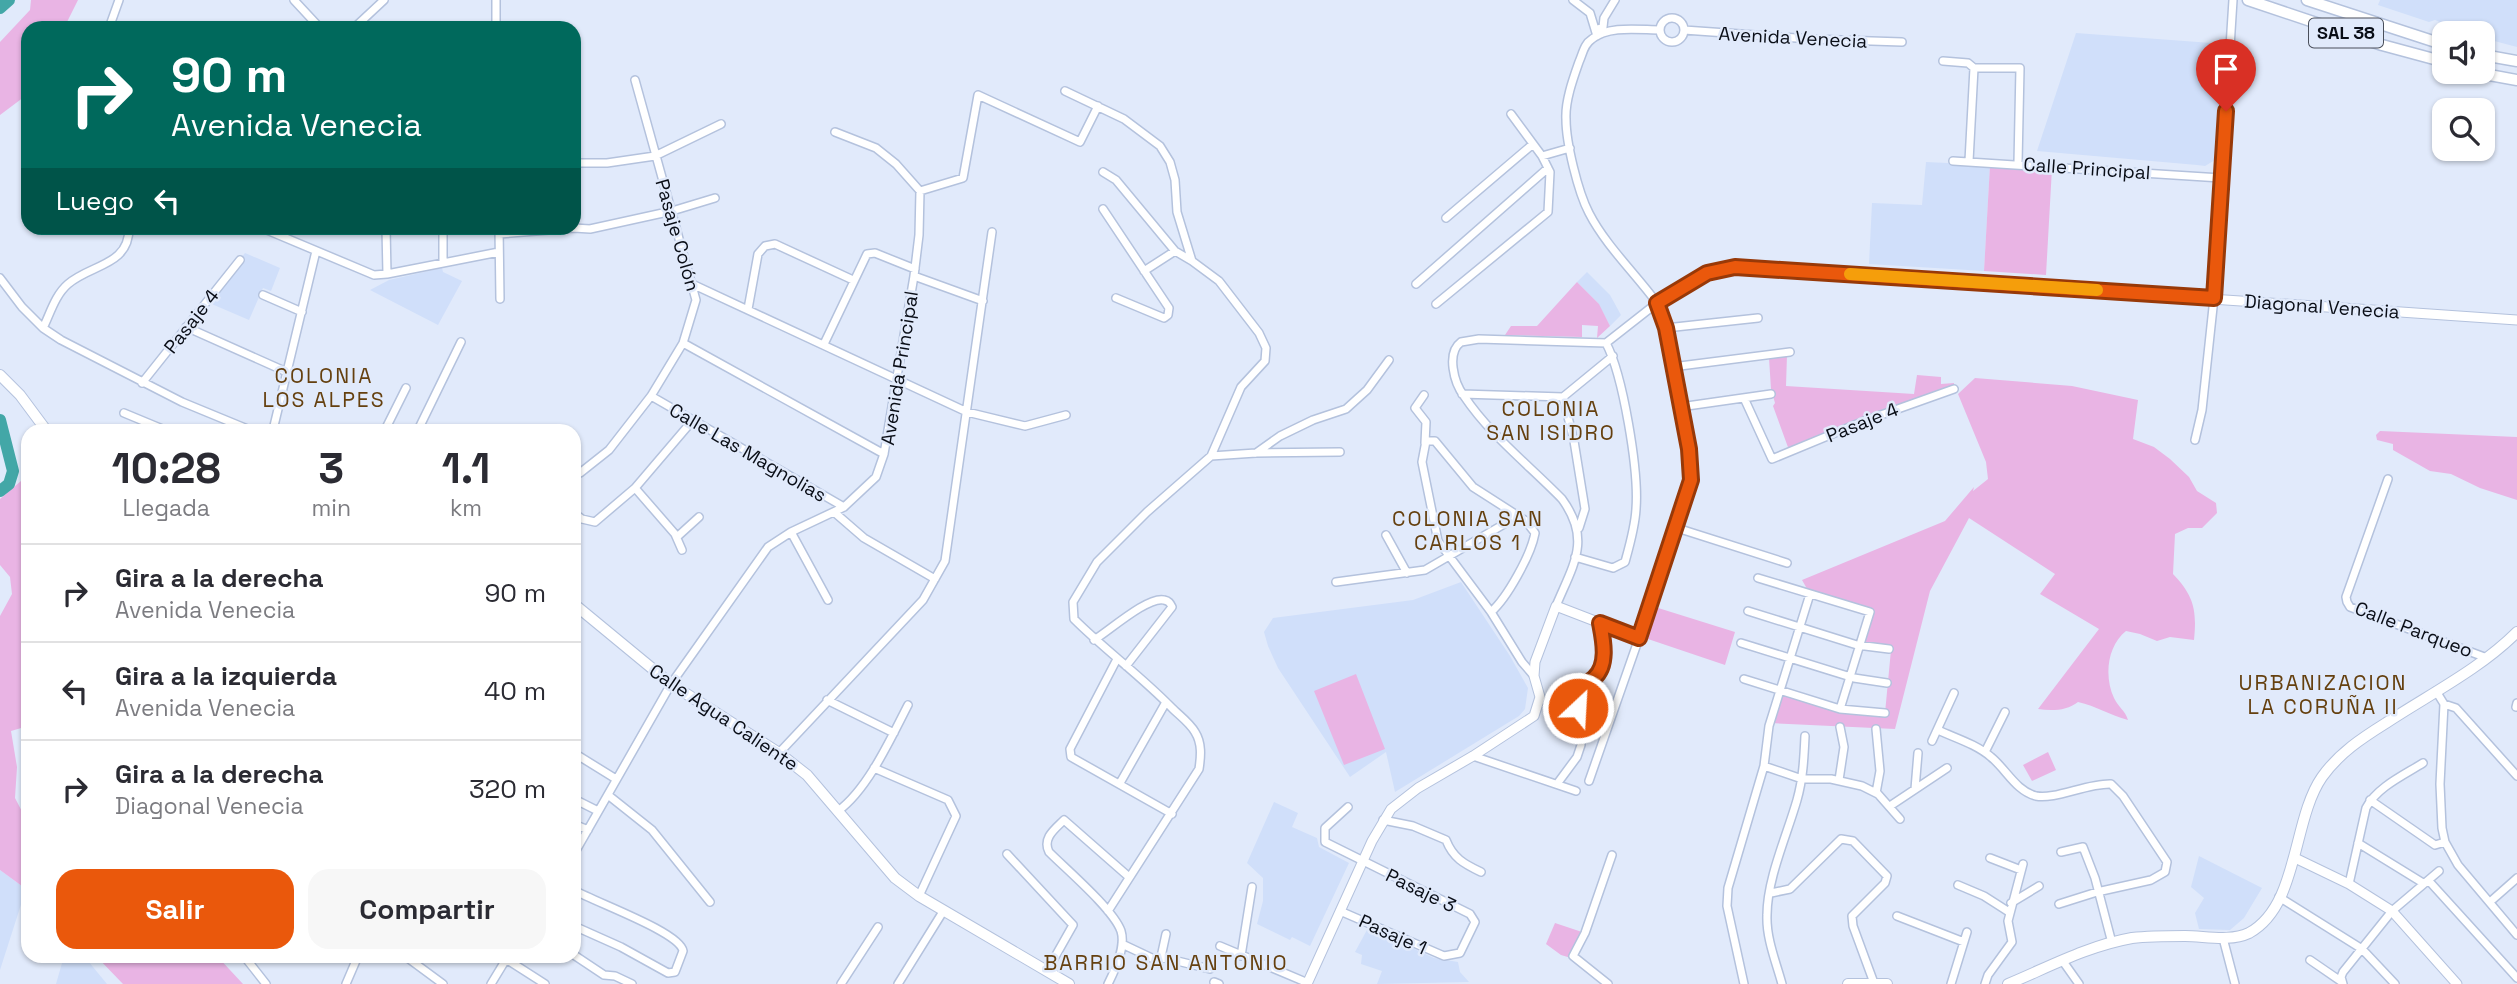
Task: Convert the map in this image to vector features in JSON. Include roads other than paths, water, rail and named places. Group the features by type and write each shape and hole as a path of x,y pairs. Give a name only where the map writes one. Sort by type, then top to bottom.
{"highway":[{"name":"SAL 38","path":"2248,0 2432,59"},
{"path":"2298,0 2307,0"},
{"name":"SAL 38","path":"2307,0 2432,41"},
{"path":"2495,57 2516,61"},
{"path":"2495,70 2517,74"},
{"path":"2495,76 2517,80"}],"main road":[{"path":"0,375 20,395 42,424"},
{"name":"Calle Agua Caliente","path":"581,610 671,684 779,753 807,775 888,871 919,895 1069,984"},
{"path":"2008,984 2062,960 2112,943 2152,936 2224,938 2248,933 2260,925 2279,897 2295,858 2309,800 2330,766 2356,742 2487,658 2517,632"},
{"path":"1848,984 1887,984"}],"street":[{"path":"112,21 119,0"},
{"path":"294,0 314,21"},
{"path":"362,21 384,0"},
{"path":"496,0 496,21"},
{"path":"1573,0 1590,13 1597,33"},
{"path":"1589,780 1677,528 1691,480 1689,449 1666,328 1657,303 1602,235 1588,212 1570,148 1565,117 1585,47 1603,27 1604,19 1615,0"},
{"path":"2195,440 2202,410 2214,298 2233,0"},
{"path":"1671,18 1682,22 1685,30 1681,38 1674,42 1665,40 1660,30 1664,22 1671,18"},
{"path":"1597,33 1660,30"},
{"name":"Avenida Venecia","path":"1685,30 1902,42"},
{"path":"1943,61 1968,63 1974,68 2020,68 2018,163"},
{"path":"1969,161 1974,68"},
{"name":"Pasaje Colón","path":"581,472 609,450 651,396 683,343 696,300 635,80"},
{"path":"1065,91 1124,119 1160,146 1170,162 1175,180 1177,212 1192,261"},
{"path":"835,132 876,148 896,164 920,191 964,178 978,96 1080,142 1098,106"},
{"path":"1436,304 1548,212 1550,172 1542,156 1511,114"},
{"path":"581,163 607,163 655,156 721,124"},
{"path":"1446,218 1533,144"},
{"path":"1542,156 1570,148"},
{"name":"Calle Principal","path":"1952,161 2018,163 2221,178"},
{"path":"1416,284 1548,168"},
{"path":"1103,172 1116,180 1175,251 1219,281 1259,333 1266,348 1265,361 1241,387 1211,456 1147,512 1097,562 1073,602 1074,619 1094,640 1166,702 1194,730 1200,743 1199,769 1108,911"},
{"name":"Avenida Principal","path":"581,842 671,684 768,547 791,532 844,507 876,477 884,454 914,273 919,235 920,191"},
{"path":"581,229 672,211 715,198"},
{"path":"1103,209 1169,308 1168,315 1164,318 1116,298"},
{"path":"779,753 923,600 945,561 992,232"},
{"path":"43,328 60,292 69,283 116,258 127,246 128,235"},
{"path":"279,235 370,274 387,274 499,253"},
{"path":"386,235 387,274"},
{"path":"443,235 443,263"},
{"path":"499,235 500,299"},
{"path":"748,309 758,254 765,246 775,244 853,280"},
{"path":"276,424 316,251"},
{"path":"1144,271 1175,251"},
{"path":"824,344 864,257 871,252 983,301"},
{"name":"Pasaje 4","path":"142,383 240,260"},
{"name":"Diagonal Venecia","path":"1606,343 1657,303 1707,273 1735,267 2517,320"},
{"path":"0,278 13,298 43,328 75,349 194,408 233,424"},
{"path":"692,284 967,412 1025,426 1066,415"},
{"path":"263,295 302,312"},
{"path":"1666,328 1758,318"},
{"path":"186,327 289,373"},
{"path":"1575,557 1613,568 1625,562 1632,536 1637,504 1632,447 1613,356 1606,343 1479,339 1461,342 1453,352 1453,366 1462,394 1487,425 1562,499 1572,512 1579,529"},
{"path":"421,424 461,342"},
{"path":"683,343 884,454"},
{"path":"1672,367 1790,352"},
{"path":"1462,394 1563,397 1613,356"},
{"path":"1256,453 1280,436 1312,420 1346,409 1367,390 1389,360"},
{"path":"388,424 406,388"},
{"name":"Pasaje 4","path":"1744,398 1772,459 1864,421 1954,389"},
{"path":"1680,407 1771,394"},
{"path":"1424,395 1415,408 1426,422 1422,462 1438,541 1534,676"},
{"name":"Calle Las Magnolias","path":"651,396 844,507"},
{"path":"1220,946 1307,983 1383,820 1391,810 1418,788 1534,716 1540,697 1534,676 1535,662 1575,557 1585,509 1574,441 1563,397"},
{"path":"124,413 151,424"},
{"path":"581,518 595,522 635,488 692,420"},
{"path":"1425,444 1426,441 1435,441 1473,487 1526,521 1535,533 1533,545 1502,602 1491,612"},
{"path":"1211,456 1340,452"},
{"name":"Calle Parqueo","path":"2388,479 2346,597 2347,603 2350,607 2487,658"},
{"path":"635,488 677,537 682,550"},
{"path":"834,512 864,538 935,579"},
{"path":"1336,582 1425,570 1518,516"},
{"path":"677,537 699,517"},
{"path":"1677,528 1787,564"},
{"path":"791,532 828,600"},
{"path":"1386,535 1407,573"},
{"path":"1758,578 1870,612 1840,709"},
{"path":"1744,984 1726,899 1764,766 1769,726 1810,594"},
{"path":"1094,640 1151,601 1163,599 1169,602 1172,607 1126,666"},
{"path":"1556,606 1639,638"},
{"path":"1748,611 1860,645 1889,649"},
{"path":"1556,784 1577,757 1581,745 1578,694 1580,688 1600,671 1604,650 1600,623"},
{"path":"1741,643 1850,677 1887,682"},
{"path":"1117,659 1069,749 1071,757 1172,814"},
{"path":"1744,679 1840,709 1885,713"},
{"path":"2435,691 2444,704 2456,708 2517,776"},
{"path":"1932,741 1954,693"},
{"path":"827,700 894,733"},
{"path":"1120,783 1166,702"},
{"path":"2444,704 2440,784 2445,842 2458,864 2517,935"},
{"path":"838,811 874,768 908,705"},
{"path":"1985,752 2005,712"},
{"path":"1839,780 1844,747 1840,727"},
{"path":"1876,729 1880,771 1876,793"},
{"path":"1938,730 1985,752 2019,786 2037,796 2111,784 2123,796 2167,862 2165,872 2151,880 2059,904"},
{"path":"1782,984 1767,923 1770,893 1779,854 1802,779 1805,736"},
{"path":"1915,789 1918,753"},
{"path":"1473,756 1576,791"},
{"path":"581,757 616,779"},
{"path":"2349,884 2370,800 2423,763"},
{"path":"1764,766 1802,779 1809,777 1839,780 1862,786 1876,793 1900,818"},
{"path":"874,768 948,800 956,816 919,895"},
{"path":"1890,806 1947,768"},
{"path":"608,795 652,830 709,902"},
{"path":"2370,800 2435,845 2445,842"},
{"path":"581,802 598,811"},
{"name":"Pasaje 3","path":"1348,807 1325,828 1325,842 1470,914 1475,922 1460,953 1447,956"},
{"path":"1108,984 1122,944 1121,930 1108,911 1048,849 1049,836 1064,820 1129,877"},
{"path":"1383,820 1412,826 1446,840 1452,854 1481,872"},
{"path":"581,827 588,830"},
{"path":"1770,893 1790,889 1841,839 1853,841 1887,876 1885,883 1852,916 1853,926 1874,983"},
{"path":"2358,843 2426,882 2517,978"},
{"path":"2061,852 2083,847 2112,943"},
{"path":"1007,854 1073,925 1047,971"},
{"path":"1608,984 1573,956 1585,933 1612,855"},
{"path":"1985,984 1988,975 2012,942 2009,912 2022,867 1990,858"},
{"path":"2295,858 2349,884 2392,911 2457,984"},
{"path":"2310,960 2340,983 2343,972 2392,911 2439,871"},
{"path":"2491,901 2517,877"},
{"path":"1958,885 1984,896 2009,912"},
{"path":"2011,903 2039,886"},
{"path":"1241,956 1252,887"},
{"path":"581,894 649,924 681,943 683,951 675,972 668,973 581,929"},
{"path":"2279,897 2362,949 2395,984"},
{"path":"898,984 944,910"},
{"name":"Pasaje 1","path":"1340,911 1447,956"},
{"path":"1897,916 1964,942"},
{"path":"841,984 878,927"},
{"path":"1951,984 1967,932"},
{"path":"1122,944 1158,961 1166,934"},
{"path":"2224,938 2235,984"},
{"path":"1161,957 1210,969"},
{"path":"581,960 604,975 615,976 632,984"},
{"path":"2062,960 2079,984"},
{"path":"250,963 266,984"},
{"path":"346,984 355,963"},
{"path":"414,963 443,984"},
{"path":"491,984 503,963"},
{"path":"515,963 545,984"}],"waterway":[{"path":"0,8 9,0"},
{"path":"0,420 13,471 9,484 0,491"}],"district":[{"name":"COLONIA LOS ALPES","path":"324,388"},
{"name":"COLONIA SAN ISIDRO","path":"1551,421"},
{"name":"COLONIA SAN CARLOS 1","path":"1468,531"},
{"name":"URBANIZACION LA CORUÑA II","path":"2323,695"},
{"name":"BARRIO SAN ANTONIO","path":"1166,963"}]}
